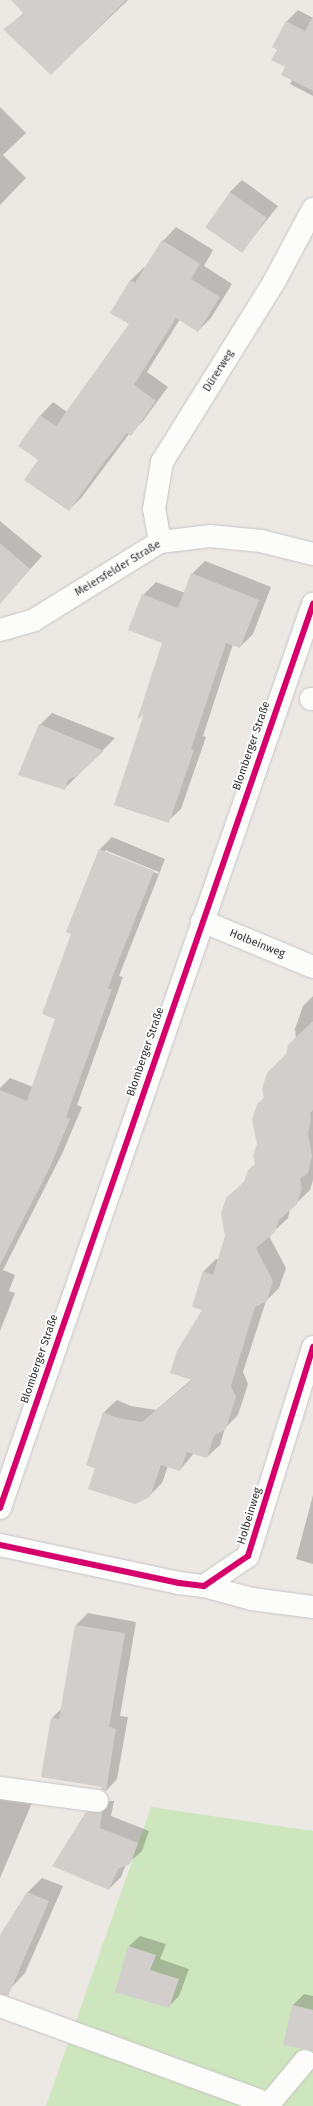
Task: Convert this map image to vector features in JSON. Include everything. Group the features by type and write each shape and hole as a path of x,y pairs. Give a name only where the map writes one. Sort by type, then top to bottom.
{"street":[{"name":"Dürerweg","path":"160,542 154,509 162,462 274,282 313,209"},
{"name":"Meiersfelder Straße","path":"0,630 34,620 160,542 210,536 261,541 313,554"},
{"name":"Blomberger Straße","path":"0,1508 313,604"},
{"name":"Holbeinweg","path":"202,921 313,967"},
{"name":"Holbeinweg","path":"204,1586 248,1556 313,1347"},
{"path":"0,1545 179,1583 204,1586 252,1599 313,1607"},
{"path":"0,1788 97,1801"},
{"path":"0,2006 269,2104 305,2061"}],"green space":[{"path":"151,1807 313,1831 313,2106 46,2106"}],"building":[{"path":"11,0 126,0 51,75 3,29 24,14"},
{"path":"313,16 313,91 281,75 285,67 271,60 277,50 272,47 286,21 305,31"},
{"path":"230,192 267,218 242,253 205,227"},
{"path":"162,240 200,264 191,279 220,297 198,332 176,318 134,385 156,401 131,436 127,433 69,511 24,480 38,460 18,446 40,415 56,426 129,324 110,313 130,280 135,283"},
{"path":"0,543 30,569 0,604"},
{"path":"191,573 259,600 240,648 226,643 191,749 194,750 169,823 114,805 144,714 137,720 162,643 128,630 142,594 178,608"},
{"path":"39,724 104,751 78,775 68,780 65,790 18,775"},
{"path":"99,849 154,871 108,988 112,989 66,1117 70,1119 50,1167 0,1265 0,1090 27,1101 55,1019 42,1014 71,934 66,932"},
{"path":"313,1021 313,1110 310,1113 311,1122 308,1132 312,1157 308,1173 300,1179 302,1188 297,1204 279,1220 275,1232 256,1248 273,1281 267,1301 255,1307 231,1386 236,1397 226,1429 214,1436 207,1458 187,1452 180,1471 161,1465 150,1497 135,1504 88,1489 95,1468 86,1465 103,1412 118,1418 142,1422 192,1380 170,1373 177,1351 202,1310 192,1307 203,1271 213,1275 225,1236 221,1214 226,1198 244,1182 248,1170 255,1164 253,1155 257,1144 252,1120 257,1104 264,1098 262,1089 267,1073 286,1054 288,1045"},
{"path":"75,1625 125,1633 109,1727 116,1729 106,1792 101,1789 102,1787 41,1777 51,1718 59,1719"},
{"path":"86,1812 102,1812 100,1828 138,1843 130,1864 118,1869 109,1890 52,1866"},
{"path":"27,1892 49,1901 8,1996 0,1994 0,1935"},
{"path":"128,1946 156,1955 150,1970 179,1979 169,2008 115,1992"},
{"path":"292,2005 313,2010 313,2051 283,2045"}],"cycle path":[{"path":"0,1508 313,604"},
{"path":"0,1545 179,1583 204,1586 248,1556 313,1347"}]}
